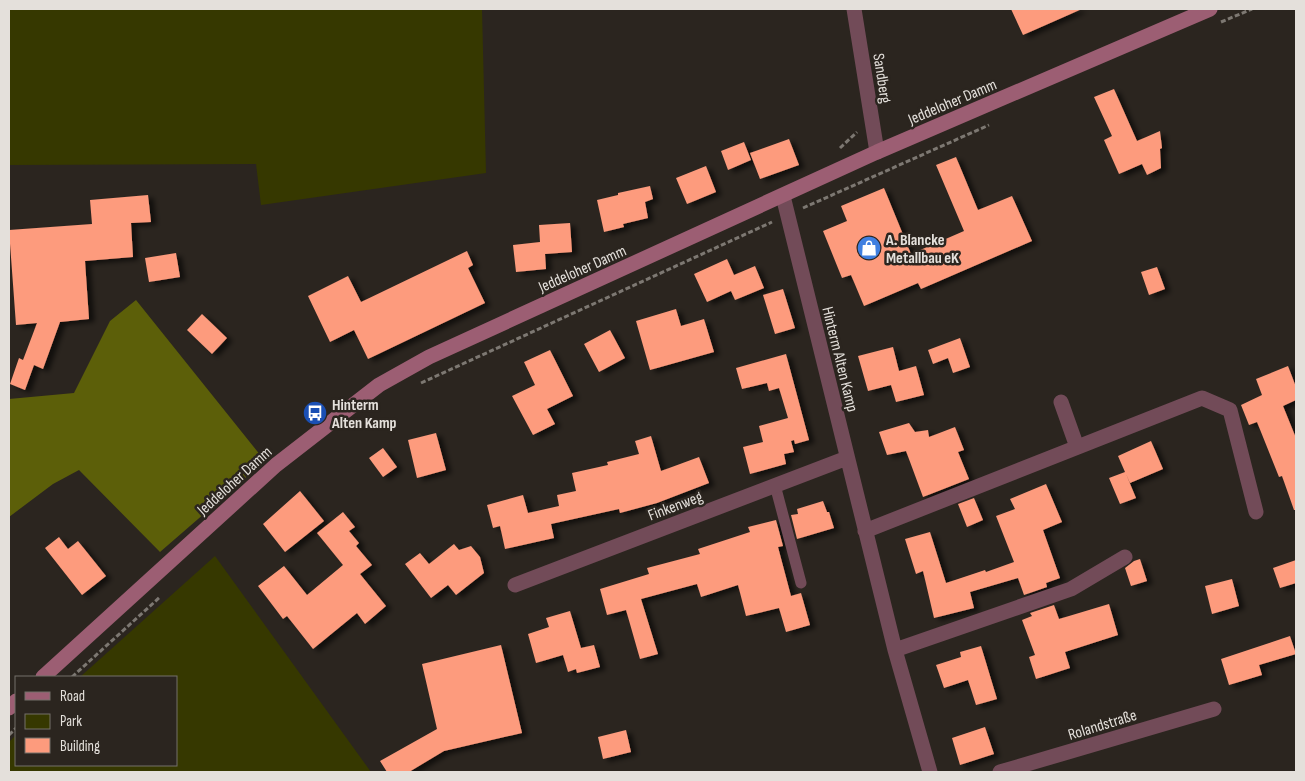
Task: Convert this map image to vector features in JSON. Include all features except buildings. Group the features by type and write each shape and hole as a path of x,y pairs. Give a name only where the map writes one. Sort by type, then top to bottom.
{"main road":[{"name":"Jeddeloher Damm","path":"44,676 276,465 379,385 429,357 877,152 1210,9"}],"street":[{"name":"Sandberg","path":"854,9 877,152"},
{"name":"Hinterm Alten Kamp","path":"783,196 895,650 930,772"},
{"path":"865,531 1202,398 1230,410 1256,512"},
{"path":"1061,402 1077,447"},
{"name":"Finkenweg","path":"515,585 847,458"},
{"path":"895,650 1072,589 1125,557"},
{"name":"Rolandstraße","path":"1000,772 1214,708"}],"lane":[{"path":"775,486 801,583"}],"path":[{"path":"1216,25 1252,9"},
{"path":"840,149 871,117"},
{"path":"413,387 787,215 991,124"},
{"path":"73,676 160,596"}],"green space":[{"path":"9,9 482,9 486,173 261,205 256,164 9,165"},
{"path":"215,556 371,772 9,772 9,742 15,736 15,766 178,766 178,676 81,676"}],"shaded area":[{"path":"136,300 265,461 160,552 79,470 53,484 9,517 9,399 74,393 110,321"}],"place":[{"name":"A. Blancke Metallbau eK","path":"869,248"},
{"name":"Hinterm Alten Kamp","path":"315,413"}]}
